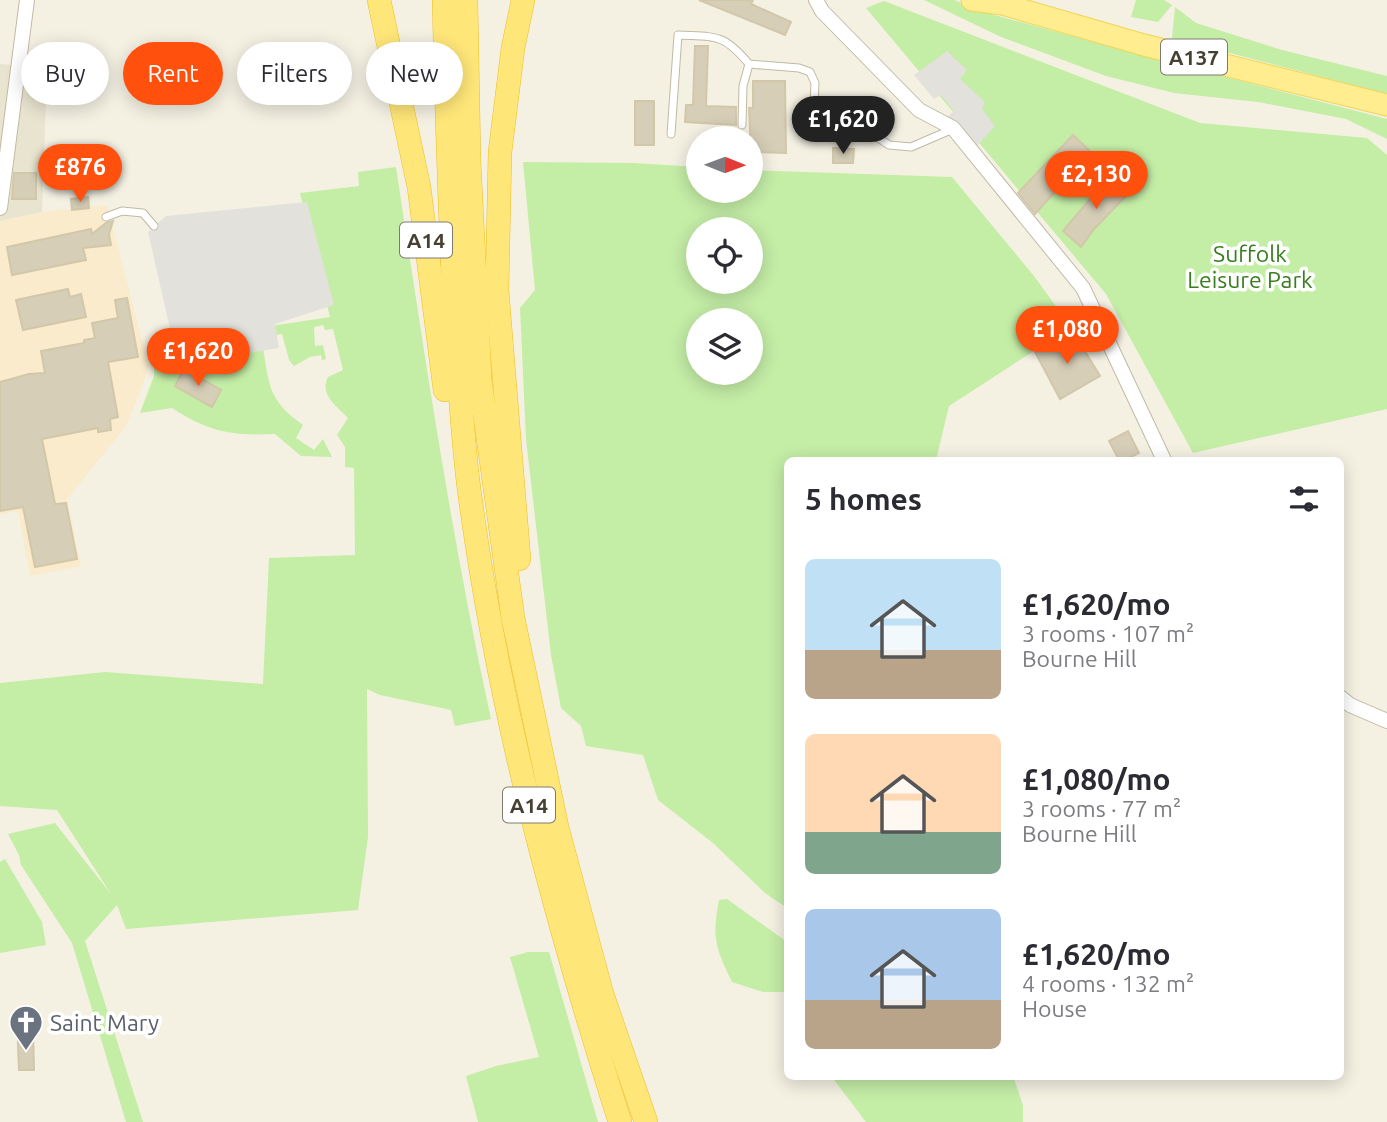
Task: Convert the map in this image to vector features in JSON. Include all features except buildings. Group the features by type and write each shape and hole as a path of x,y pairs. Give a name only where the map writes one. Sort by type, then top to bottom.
{"highway":[{"name":"A14","path":"379,0 419,187 452,437 468,480"},
{"name":"A14","path":"444,0 458,371 468,480 489,622 534,829 581,997 621,1122"},
{"name":"A14","path":"466,0 469,160 480,380 513,618 557,827 602,994 646,1122"},
{"name":"A14","path":"513,618 519,556 497,290 500,152 513,48 523,0"}],"main road":[{"name":"A137","path":"972,0 1000,2 1144,44 1387,105"}],"street":[{"path":"0,208 27,0"},
{"path":"816,0 822,12 919,110 953,128 1083,288 1163,457"},
{"path":"1344,700 1387,722"}],"lane":[{"path":"671,134 678,35 724,40 734,46 749,64 799,68 810,72 815,83 813,126 859,125 889,145 911,147 953,128"},
{"path":"742,125 743,86 749,64"},
{"path":"106,217 122,211 143,213 154,226"}],"shaded area":[{"path":"947,51 967,70 960,79 985,102 982,109 995,126 975,148 946,118 954,111 941,95 934,99 914,75"},
{"path":"0,64 21,66 21,105 46,105 42,212 0,221"},
{"path":"307,202 334,305 275,324 279,348 178,364 148,232 166,216"},
{"path":"107,205 149,367 127,425 67,499 81,566 30,576 18,511 0,514 0,221 42,212"}],"green space":[{"path":"924,0 954,0 991,14 1387,119 1387,139 1346,119 1258,102 1174,93 1106,76 1001,37"},
{"path":"1136,0 1164,0 1172,5 1158,22 1131,17"},
{"name":"Suffolk Leisure Park","path":"884,1 1200,123 1367,138 1387,155 1387,409 1193,453 1106,294 866,8"},
{"path":"1175,7 1196,23 1282,50 1387,76 1387,94 1172,38"},
{"path":"523,162 686,166 686,203 763,203 763,170 952,177 1034,276 1071,327 949,406 937,457 784,457 784,906 765,893 713,843 658,800 643,755 586,746 581,726 561,708 551,655 526,439 520,308 535,290"},
{"path":"396,167 451,513 491,719 455,726 451,710 380,695 367,689 368,837 358,910 126,929 117,905 85,941 143,1122 126,1122 72,943 21,865 8,834 55,823 111,894 57,810 0,806 0,683 105,672 263,684 269,558 355,555 354,468 345,467 345,447 337,435 348,418 330,400 326,389 328,377 343,370 333,329 325,330 323,325 314,327 315,346 323,345 326,359 322,360 321,355 310,357 294,366 289,360 282,334 271,336 271,326 330,317 300,193 359,186 358,172"},
{"path":"181,329 263,347 272,392 283,408 303,425 296,438 314,450 323,439 332,457 301,456 275,434 221,431 172,408 140,413 154,376 154,348"},
{"path":"5,859 42,922 46,945 0,953 0,862"},
{"path":"727,899 784,940 784,992 763,992 732,982 716,942 719,900"},
{"path":"528,952 549,952 598,1122 478,1122 466,1076 496,1066 539,1057 510,957"},
{"path":"834,1080 1014,1080 1023,1105 1023,1122 866,1122"}],"place":[{"name":"Saint Mary","path":"26,1052"}]}
